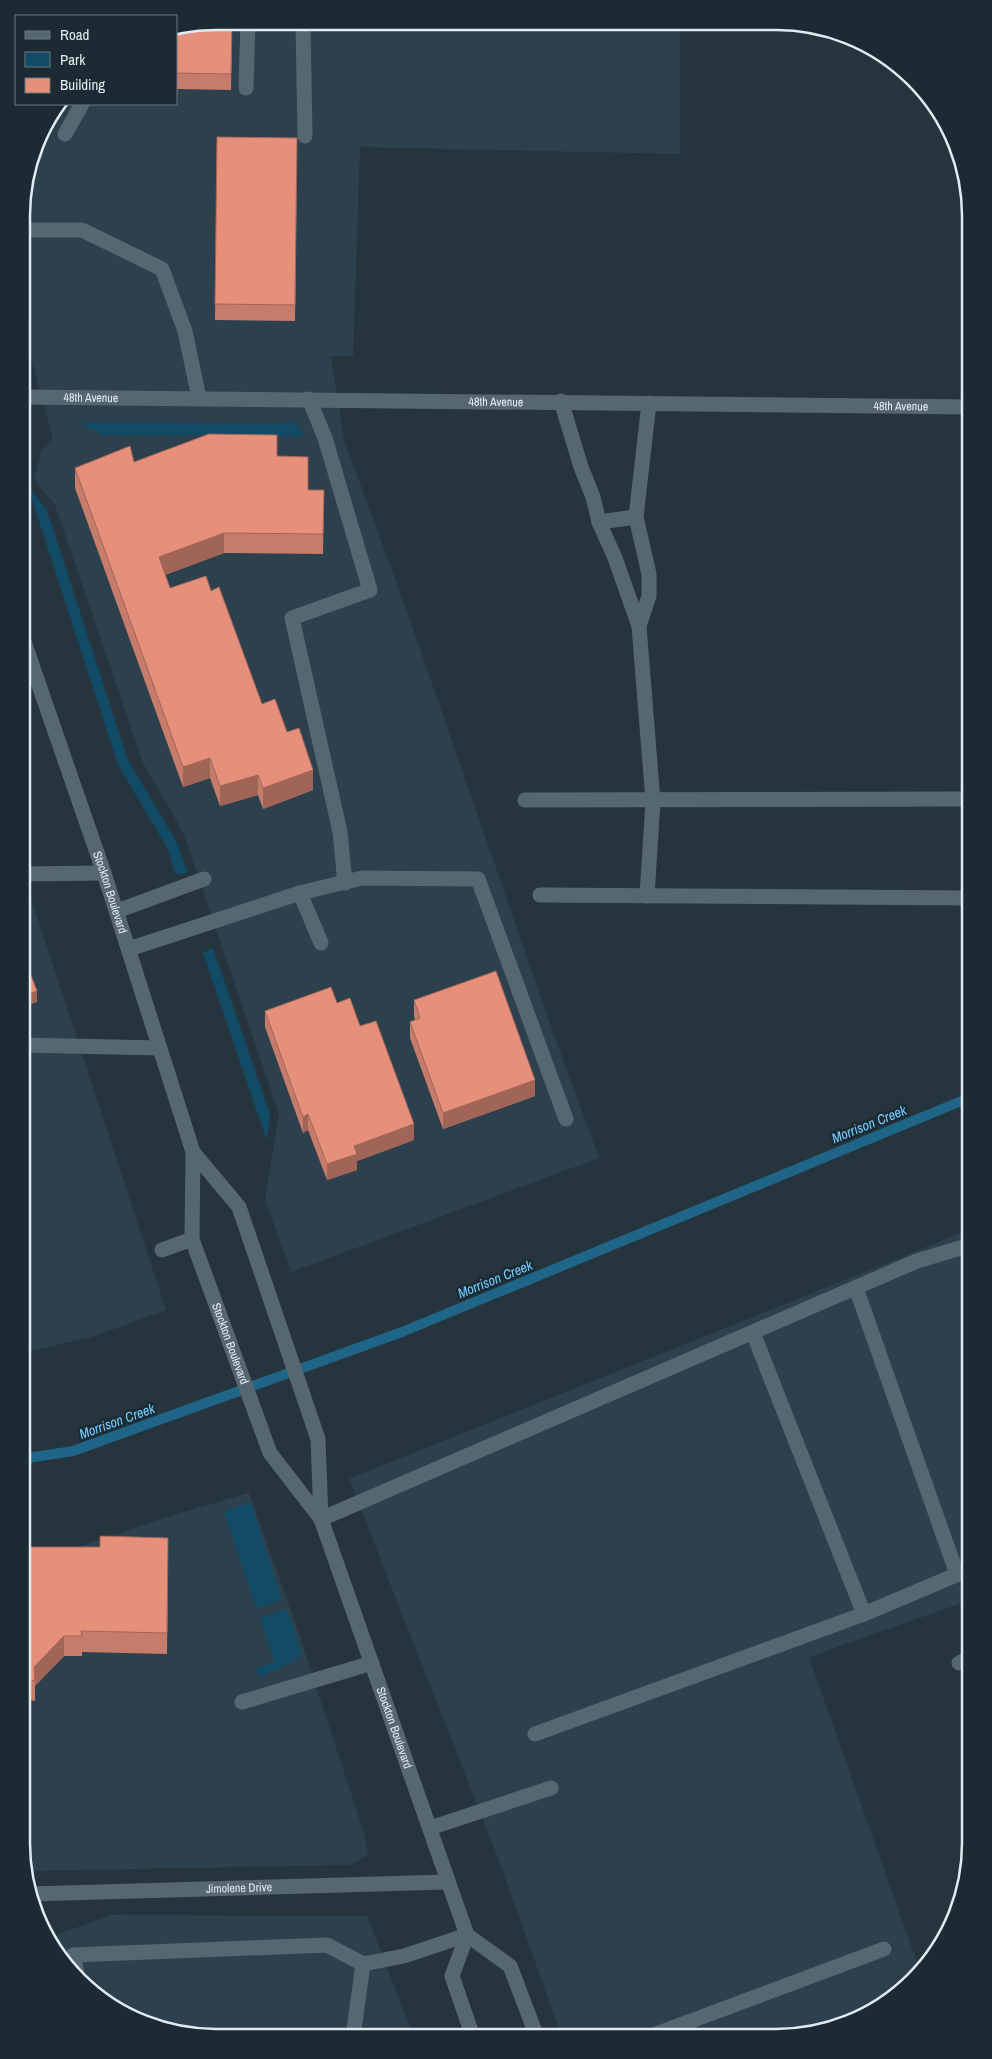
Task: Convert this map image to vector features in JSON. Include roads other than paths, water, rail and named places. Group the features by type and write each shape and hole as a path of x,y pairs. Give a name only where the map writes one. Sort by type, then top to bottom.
{"main road":[{"path":"246,88 248,30"},
{"path":"303,30 305,136"},
{"path":"65,134 81,105"},
{"path":"30,230 82,230 162,269 185,331 199,398"},
{"name":"48th Avenue","path":"30,396 962,407"},
{"path":"309,399 325,438 370,590 292,618 340,832 346,883"},
{"path":"561,401 581,466 593,497 599,522 615,558 639,626 653,801 647,896"},
{"path":"639,626 649,596 649,574 636,517 649,403"},
{"path":"599,522 636,517"},
{"name":"Stockton Boulevard","path":"30,659 117,911 193,1152 192,1239 270,1453 321,1519"},
{"path":"525,800 962,799"},
{"path":"30,874 104,873"},
{"path":"129,949 300,893 362,878 478,879 566,1119"},
{"path":"117,911 204,879"},
{"path":"300,893 321,943"},
{"path":"540,895 962,898"},
{"path":"30,1045 159,1048"},
{"name":"Stockton Boulevard","path":"193,1152 239,1207 318,1439 321,1519 466,1936"},
{"path":"162,1250 192,1239"},
{"path":"321,1519 917,1261 962,1247"},
{"path":"856,1288 962,1567"},
{"path":"753,1333 864,1614"},
{"path":"535,1734 864,1614 962,1573"},
{"path":"242,1702 372,1663"},
{"path":"430,1828 551,1788"},
{"name":"Jimolene Drive","path":"37,1894 447,1882"},
{"path":"75,1965 73,1955 327,1945 363,1964 404,1956 466,1936"},
{"path":"466,1936 452,1976 470,2029"},
{"path":"466,1936 510,1966 533,2029"},
{"path":"669,2029 884,1949"},
{"path":"353,2029 363,1964"}],"waterway":[{"name":"Morrison Creek","path":"30,1458 73,1451 402,1332 962,1101"}]}
